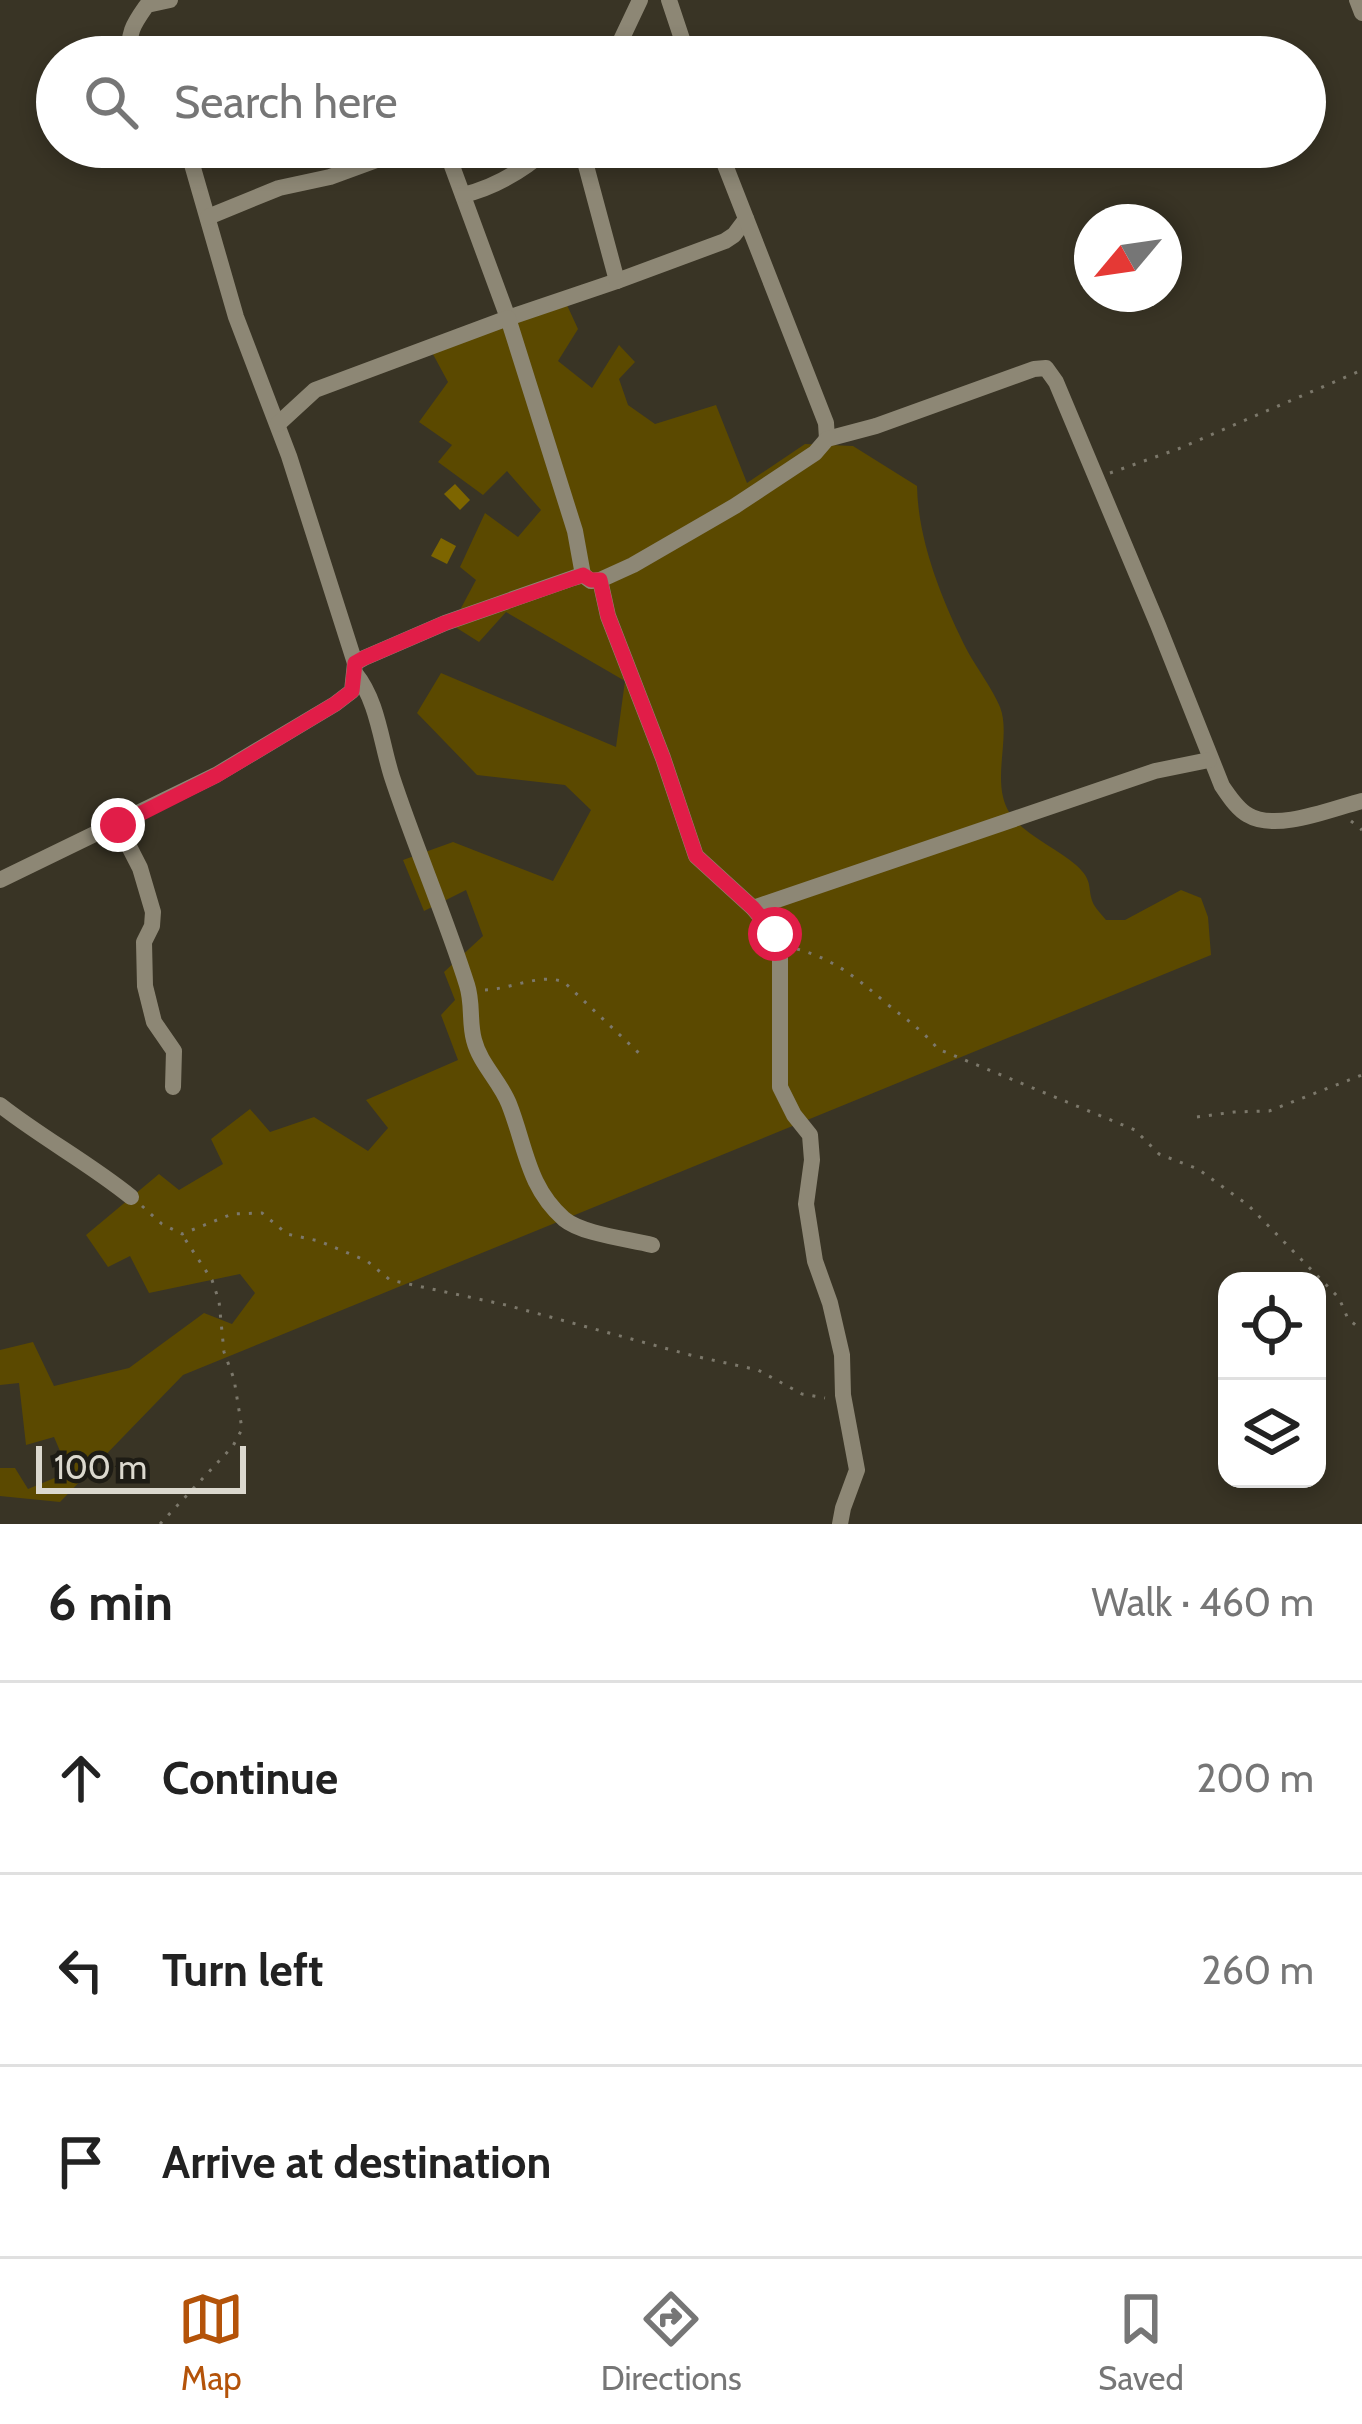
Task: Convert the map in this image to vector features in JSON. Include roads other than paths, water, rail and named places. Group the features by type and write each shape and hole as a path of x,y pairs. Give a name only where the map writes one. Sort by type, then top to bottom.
{"street":[{"path":"130,36 144,2 170,0"},
{"path":"623,36 640,0"},
{"path":"669,0 681,36"},
{"path":"1358,0 1362,13"},
{"path":"193,168 236,317 278,424 354,667 373,708 398,794 470,992 473,1037 480,1058 510,1106 529,1171 551,1204 569,1223 652,1245"},
{"path":"208,218 279,188 354,168"},
{"path":"453,168 508,318 591,578 663,758 696,856 753,908 778,943 780,1087 810,1135 806,1204 815,1261 842,1354 843,1395 857,1470 840,1524"},
{"path":"463,195 484,190 523,168"},
{"path":"587,168 617,281"},
{"path":"726,168 826,423 826,440"},
{"path":"278,424 315,391 724,242 746,219"},
{"path":"354,667 445,623 633,566 735,506 815,453 826,440 1046,368 1097,478 1222,787 1244,814 1266,823 1362,801"},
{"path":"0,880 217,775 335,704 352,691 354,667"},
{"path":"753,908 1155,771 1209,760"},
{"path":"118,825 140,868 154,912 144,942 146,986 154,1022 174,1051 173,1087"},
{"path":"0,1105 33,1131 96,1168 131,1197"}]}
